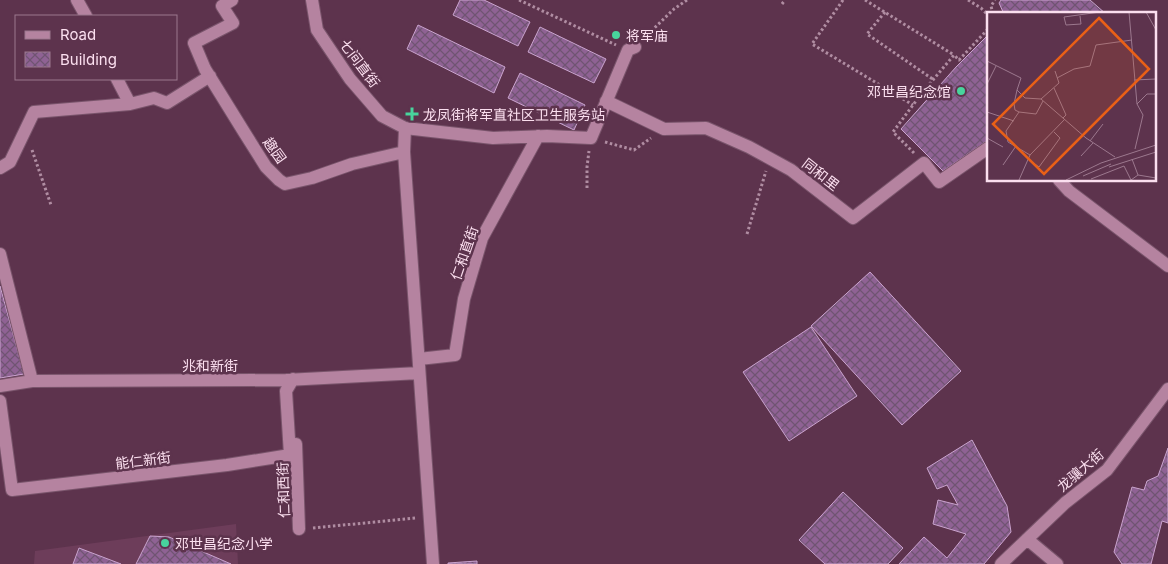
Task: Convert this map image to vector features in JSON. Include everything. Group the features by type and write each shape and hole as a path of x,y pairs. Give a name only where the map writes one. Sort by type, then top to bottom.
{"street":[{"path":"77,0 85,15"},
{"path":"0,168 10,162 34,112 130,104 154,98 167,103 210,76 194,43 233,23 222,6 232,0"},
{"name":"七间直街","path":"312,0 317,30 350,79 382,116 405,128"},
{"path":"433,564 404,152 405,128 493,138 538,136 591,138 631,49"},
{"name":"趣园","path":"210,76 266,166 285,184 312,178 352,164 404,152"},
{"path":"118,80 130,104"},
{"name":"同和里","path":"606,101 664,129 706,128 749,147 791,170 853,218 924,163"},
{"name":"仁和直街","path":"419,359 455,355 464,299 482,238 538,136"},
{"path":"924,163 940,182 987,149"},
{"path":"1060,181 1069,191 1168,266"},
{"path":"0,254 32,381"},
{"name":"兆和新街","path":"0,386 32,381 293,379 420,373"},
{"name":"能仁新街","path":"0,401 12,490 227,465 290,455 286,391 293,379"},
{"name":"仁和西街","path":"293,379 299,529"},
{"name":"龙骧大街","path":"1001,564 1065,503 1107,470 1168,389"},
{"path":"1027,539 1057,564"}],"path":[{"path":"519,0 631,49 674,9 687,0"},
{"path":"843,0 812,44 913,105"},
{"path":"866,0 959,60 987,30"},
{"path":"968,0 987,15"},
{"path":"992,12 991,6 995,0"},
{"path":"884,12 867,34 934,80"},
{"path":"924,163 893,132 954,56"},
{"path":"25,131 51,205"},
{"path":"588,188 591,138 634,150"},
{"path":"747,234 770,158"},
{"name":"仁和西街","path":"299,529 429,517"}],"shaded area":[{"name":"邓世昌纪念小学","path":"236,524 238,564 34,564 35,551"}],"building":[{"path":"460,0 484,0 530,22 518,46 453,15"},
{"path":"1001,0 1090,0 1104,12 1003,12 999,3"},
{"path":"418,25 505,67 494,93 407,49"},
{"path":"540,27 606,59 594,83 528,52"},
{"name":"邓世昌纪念馆","path":"987,36 987,141 943,171 901,129 956,67"},
{"path":"520,73 585,105 574,130 508,98"},
{"path":"870,272 961,371 902,425 811,326"},
{"path":"0,286 24,374 0,378"},
{"path":"811,327 857,396 789,441 743,372"},
{"path":"972,440 1007,506 1011,532 984,564 899,564 924,537 947,558 966,534 933,524 938,500 958,505 947,485 937,489 927,468"},
{"path":"1168,448 1168,523 1162,521 1151,564 1122,564 1114,552 1132,487 1144,490 1147,481 1158,476"},
{"path":"843,492 903,548 888,564 825,564 799,540"},
{"path":"150,536 169,537 231,564 136,564"},
{"path":"79,548 121,564 73,564"},
{"path":"477,561 477,564 448,564 448,563"}],"place":[{"name":"将军庙","path":"616,35"},
{"name":"邓世昌纪念馆","path":"961,91"},
{"name":"龙凤街将军直社区卫生服务站","path":"412,114"},
{"name":"邓世昌纪念小学","path":"165,543"}]}
